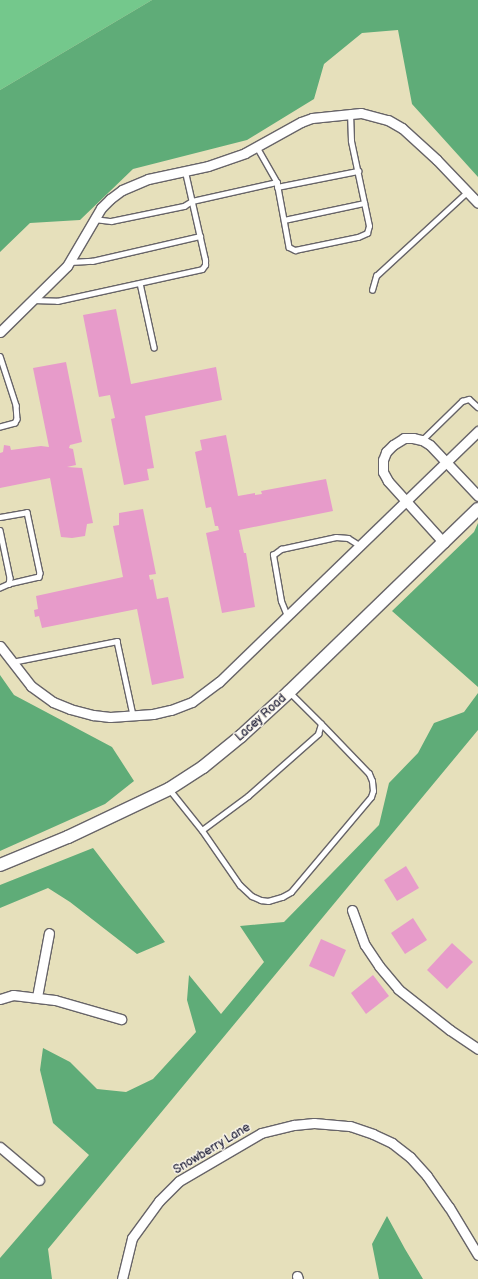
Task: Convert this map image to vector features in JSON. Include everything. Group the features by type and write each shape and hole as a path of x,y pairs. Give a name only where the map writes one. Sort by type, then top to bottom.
{"main road":[{"name":"Lacey Road","path":"0,865 68,837 169,789 203,766 241,736 290,692 478,509"}],"street":[{"path":"0,332 70,262 94,218 110,199 136,183 185,172 238,156 301,122 312,118 361,113 388,120 402,128 437,160 478,203"},
{"path":"0,646 31,686 53,702 93,715 110,717 133,715 171,710 192,702 219,682 478,431"},
{"path":"444,543 388,481 383,472 383,460 386,452 393,445 404,438 422,440 446,462 478,496"},
{"path":"352,910 365,945 379,966 398,989 450,1030 478,1049"},
{"path":"38,997 49,934"},
{"path":"0,999 13,996 38,997 55,1000 121,1019"},
{"name":"Snowberry Lane","path":"122,1279 132,1238 159,1201 179,1182 245,1141 261,1133 294,1125 314,1123 350,1126 373,1134 392,1143 410,1157 449,1207 478,1256"},
{"path":"0,1147 40,1180"}],"lane":[{"path":"257,147 277,184 288,246 295,250 358,237 367,233 369,226 351,141 350,113"},
{"path":"94,218 111,221 184,206 192,201 277,184 358,171"},
{"path":"33,300 57,301 202,269 205,265 205,260 185,172"},
{"path":"372,290 376,276 467,192"},
{"path":"284,220 364,203"},
{"path":"70,262 92,261 200,236"},
{"path":"140,283 154,347"},
{"path":"0,356 16,405 17,419 15,423 0,427"},
{"path":"422,440 462,401 469,399 478,407"},
{"path":"0,517 27,512 40,573 39,577 0,588"},
{"path":"0,530 9,569 10,584"},
{"path":"287,616 281,601 273,555 281,549 336,537 348,538 360,545"},
{"path":"12,662 117,641 133,715"},
{"path":"169,789 202,830 240,885 252,896 261,900 268,900 282,897 291,892 371,797 373,791 372,781 369,774 290,692"},
{"path":"202,830 270,777 318,734 321,724"}],"green space":[{"path":"0,0 152,0 0,90"},
{"path":"152,0 478,0 478,177 412,104 398,30 362,33 324,64 314,99 247,140 133,169 80,220 30,223 0,252 0,90"},
{"path":"478,523 478,687 392,611 474,532"},
{"path":"0,675 14,695 112,747 134,781 105,804 0,851"},
{"path":"478,693 478,730 48,1249 52,1279 0,1279 0,1258 89,1155 53,1123 40,1070 43,1048 70,1062 97,1089 126,1092 153,1079 196,1032 187,1000 189,975 221,1014 264,962 240,926 284,922 379,825 389,783 418,753 434,723 464,712"},
{"path":"93,848 165,942 137,954 70,902 48,888 0,908 0,885"},
{"path":"387,1216 423,1279 379,1279 372,1244"}],"building":[{"path":"116,309 131,384 216,367 222,400 145,416 154,468 147,469 149,480 124,485 111,419 115,418 110,395 99,397 83,315"},
{"path":"66,362 82,442 70,445 69,448 73,449 76,465 67,467 82,468 93,523 87,524 85,536 72,538 61,537 50,478 0,488 0,453 3,452 4,445 10,446 11,450 41,446 49,447 33,368"},
{"path":"226,435 238,496 255,493 255,495 262,494 261,491 326,479 333,511 239,530 244,553 246,553 255,607 222,613 206,533 219,530 218,526 215,526 211,507 206,508 195,452 202,450 200,440"},
{"path":"143,509 156,574 149,575 150,580 153,579 157,599 168,597 184,678 152,685 137,609 42,628 39,616 35,617 34,610 38,609 36,596 123,577 113,526 119,525 119,513"},
{"path":"406,866 419,888 397,901 384,880"},
{"path":"413,918 427,940 405,954 391,933"},
{"path":"321,939 346,950 334,977 309,966"},
{"path":"452,943 473,962 447,989 427,970"},
{"path":"373,975 389,996 366,1014 351,993"}]}
